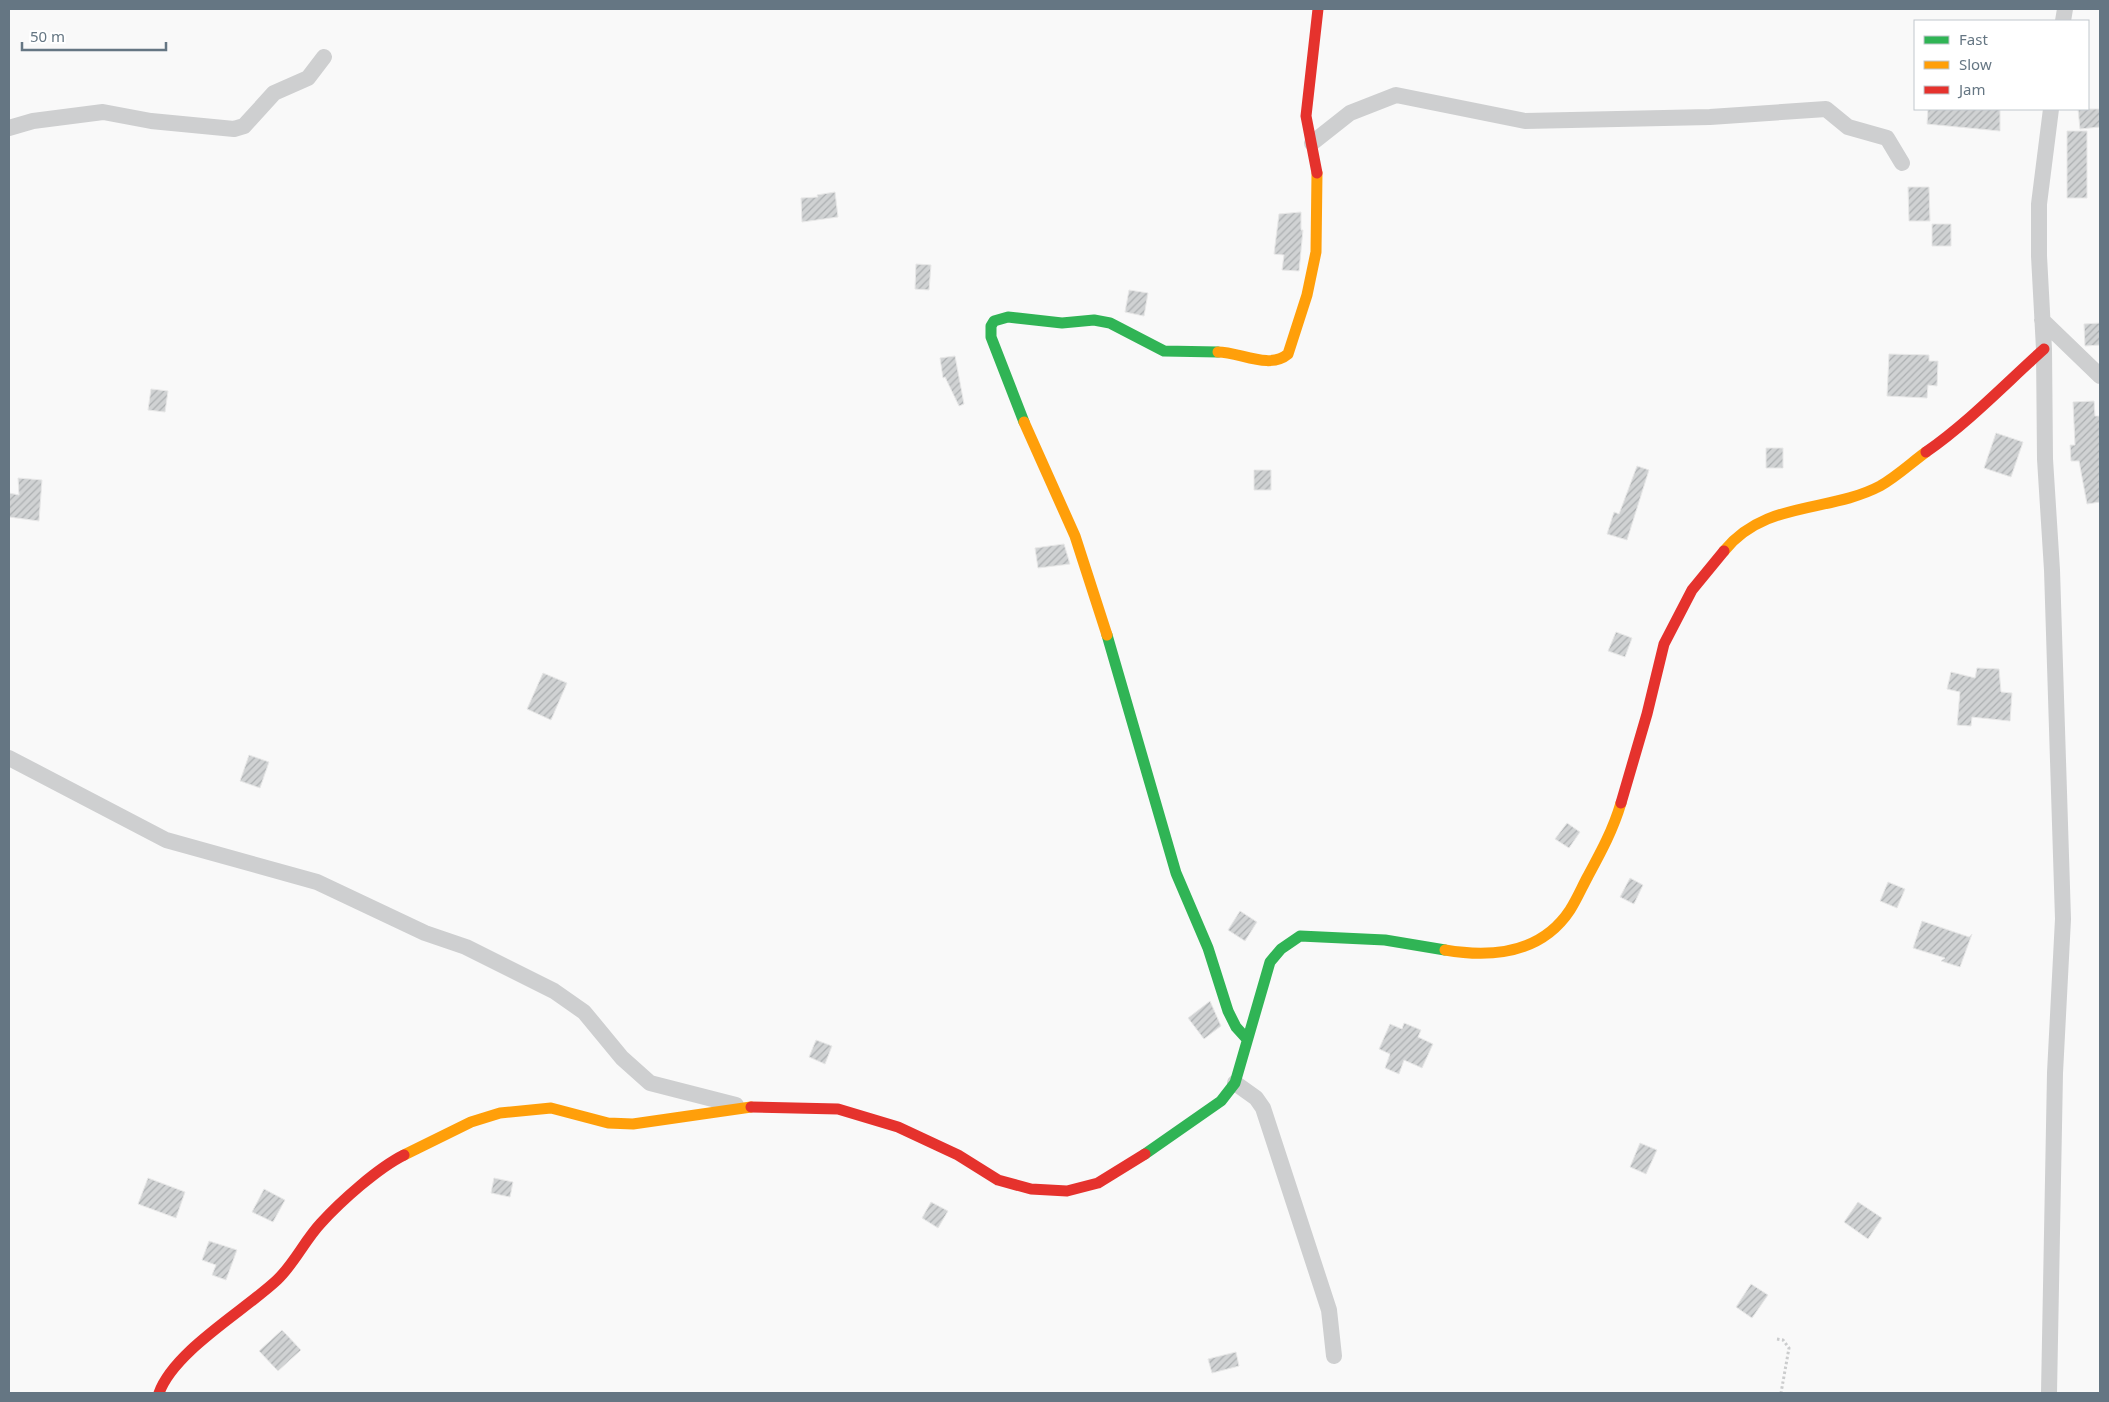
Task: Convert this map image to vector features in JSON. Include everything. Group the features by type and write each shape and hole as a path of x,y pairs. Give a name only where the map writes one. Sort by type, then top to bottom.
{"street":[{"path":"1246,1038 1236,1027 1228,1011 1208,948 1176,873 1102,617 1075,536 1018,408 990,337 991,326 994,321 1008,317 1062,323 1094,320 1110,322 1164,351 1228,352 1270,361 1282,359 1288,354 1294,339 1316,252 1318,177 1306,116 1318,9"},
{"path":"9,128 33,120 103,112 151,121 234,129 244,126 274,93 308,78 324,57"},
{"path":"1312,143 1350,114 1396,96 1525,121 1710,117 1826,109 1848,127 1887,138 1902,163"},
{"path":"2049,1393 2055,1073 2062,919 2052,580 2045,459 2044,349 2038,204 2051,110"},
{"path":"2042,320 2100,376"},
{"path":"159,1393 163,1382 182,1358 278,1279 320,1223 340,1204 401,1156 471,1122 500,1113 551,1108 608,1123 633,1124 744,1107 838,1109 898,1127 958,1155 998,1180 1031,1189 1067,1191 1098,1183 1161,1144 1221,1101 1235,1082 1246,1038 1270,962 1281,949 1300,936 1385,940 1462,952 1500,954 1532,945 1556,927 1570,910 1613,830 1647,714 1664,644 1692,590 1726,548 1752,527 1785,511 1829,503 1879,486 1956,432 1980,406 2044,349"},
{"path":"9,758 166,840 317,882 425,933 466,947 554,991 584,1012 622,1058 650,1082 744,1107"},
{"path":"1235,1082 1256,1098 1263,1108 1329,1310 1334,1356"}],"path":[{"path":"1777,1340 1783,1340 1789,1348 1781,1393"}],"building":[{"path":"2100,109 2100,127 2080,129 2078,110"},
{"path":"1928,110 2000,110 2000,131 1927,124"},
{"path":"2067,131 2087,131 2087,198 2067,198"},
{"path":"1908,187 1929,187 1930,221 1909,221"},
{"path":"835,192 838,217 802,222 801,198 818,197 817,195"},
{"path":"1301,212 1301,230 1303,230 1299,271 1282,270 1284,255 1274,254 1279,214"},
{"path":"1932,224 1951,224 1951,246 1932,246"},
{"path":"916,264 931,265 929,290 915,289"},
{"path":"1129,290 1148,293 1144,316 1125,312"},
{"path":"2100,323 2100,345 2085,346 2084,324"},
{"path":"1889,354 1929,355 1929,361 1938,361 1937,386 1928,385 1927,398 1887,396"},
{"path":"955,356 964,404 959,406 945,377 943,378 940,358"},
{"path":"151,389 168,391 165,412 148,410"},
{"path":"2094,401 2095,416 2100,416 2100,502 2087,504 2079,461 2071,461 2070,445 2075,445 2073,402"},
{"path":"1996,433 2023,442 2011,477 1984,468"},
{"path":"1766,448 1783,448 1783,468 1766,468"},
{"path":"1637,466 1649,470 1627,540 1607,534 1614,512 1619,514"},
{"path":"1254,470 1271,470 1271,490 1254,490"},
{"path":"18,478 42,480 39,521 9,517 9,493 19,495"},
{"path":"1064,544 1070,564 1038,568 1035,548"},
{"path":"1616,632 1632,638 1625,657 1608,651"},
{"path":"1977,668 1999,669 2001,692 2012,693 2010,721 1972,717 1971,726 1957,725 1960,692 1947,689 1951,672 1975,678"},
{"path":"543,673 567,683 551,720 527,709"},
{"path":"249,755 269,762 260,788 240,781"},
{"path":"1567,823 1580,832 1569,848 1555,839"},
{"path":"1630,878 1643,885 1634,904 1620,897"},
{"path":"1888,882 1905,889 1897,908 1880,901"},
{"path":"1240,911 1257,922 1245,941 1228,930"},
{"path":"1922,921 1969,937 1972,934 1960,967 1941,961 1945,958 1913,948"},
{"path":"1210,1001 1221,1026 1204,1039 1188,1018"},
{"path":"1404,1023 1421,1030 1418,1037 1433,1044 1422,1068 1404,1060 1399,1074 1385,1068 1390,1054 1379,1049 1390,1024 1402,1029"},
{"path":"816,1040 832,1046 825,1064 809,1057"},
{"path":"1640,1143 1657,1150 1646,1174 1630,1167"},
{"path":"148,1178 185,1192 176,1218 138,1204"},
{"path":"494,1178 513,1182 510,1197 491,1193"},
{"path":"264,1189 285,1200 273,1222 252,1212"},
{"path":"931,1202 948,1211 938,1228 922,1218"},
{"path":"1858,1202 1882,1218 1868,1239 1844,1222"},
{"path":"209,1241 237,1250 226,1280 212,1275 216,1265 202,1260"},
{"path":"1751,1284 1768,1295 1752,1318 1736,1307"},
{"path":"282,1330 301,1350 278,1371 259,1351"},
{"path":"1236,1352 1239,1366 1212,1373 1208,1359"}],"traffic: fast":[{"path":"1024,422 991,337 991,326 994,321 1008,317 1062,323 1094,320 1110,323 1164,351 1218,352"},
{"path":"1107,635 1176,873 1208,948 1228,1011 1236,1027 1246,1038"},
{"path":"1145,1154 1221,1101 1235,1083 1270,962 1281,949 1300,936 1385,940 1445,950"}],"traffic: slow":[{"path":"1218,352 1263,360 1280,359 1288,354 1307,295 1316,252 1317,173"},
{"path":"1024,422 1075,536 1107,635"},
{"path":"1724,551 1740,535 1758,523 1778,515 1840,500 1880,486 1926,452"},
{"path":"1445,950 1480,953 1514,950 1545,936 1558,925 1573,906 1606,841 1621,803"},
{"path":"404,1155 471,1122 500,1113 551,1108 608,1123 633,1124 751,1107"}],"traffic: jam":[{"path":"1317,173 1306,116 1318,9"},
{"path":"1926,452 1972,415 2044,349"},
{"path":"1621,803 1647,714 1664,644 1692,590 1724,551"},
{"path":"751,1107 838,1109 898,1127 958,1155 998,1180 1031,1189 1067,1191 1098,1183 1145,1154"},
{"path":"159,1393 167,1377 194,1347 283,1274 329,1214 372,1176 404,1155"}]}
